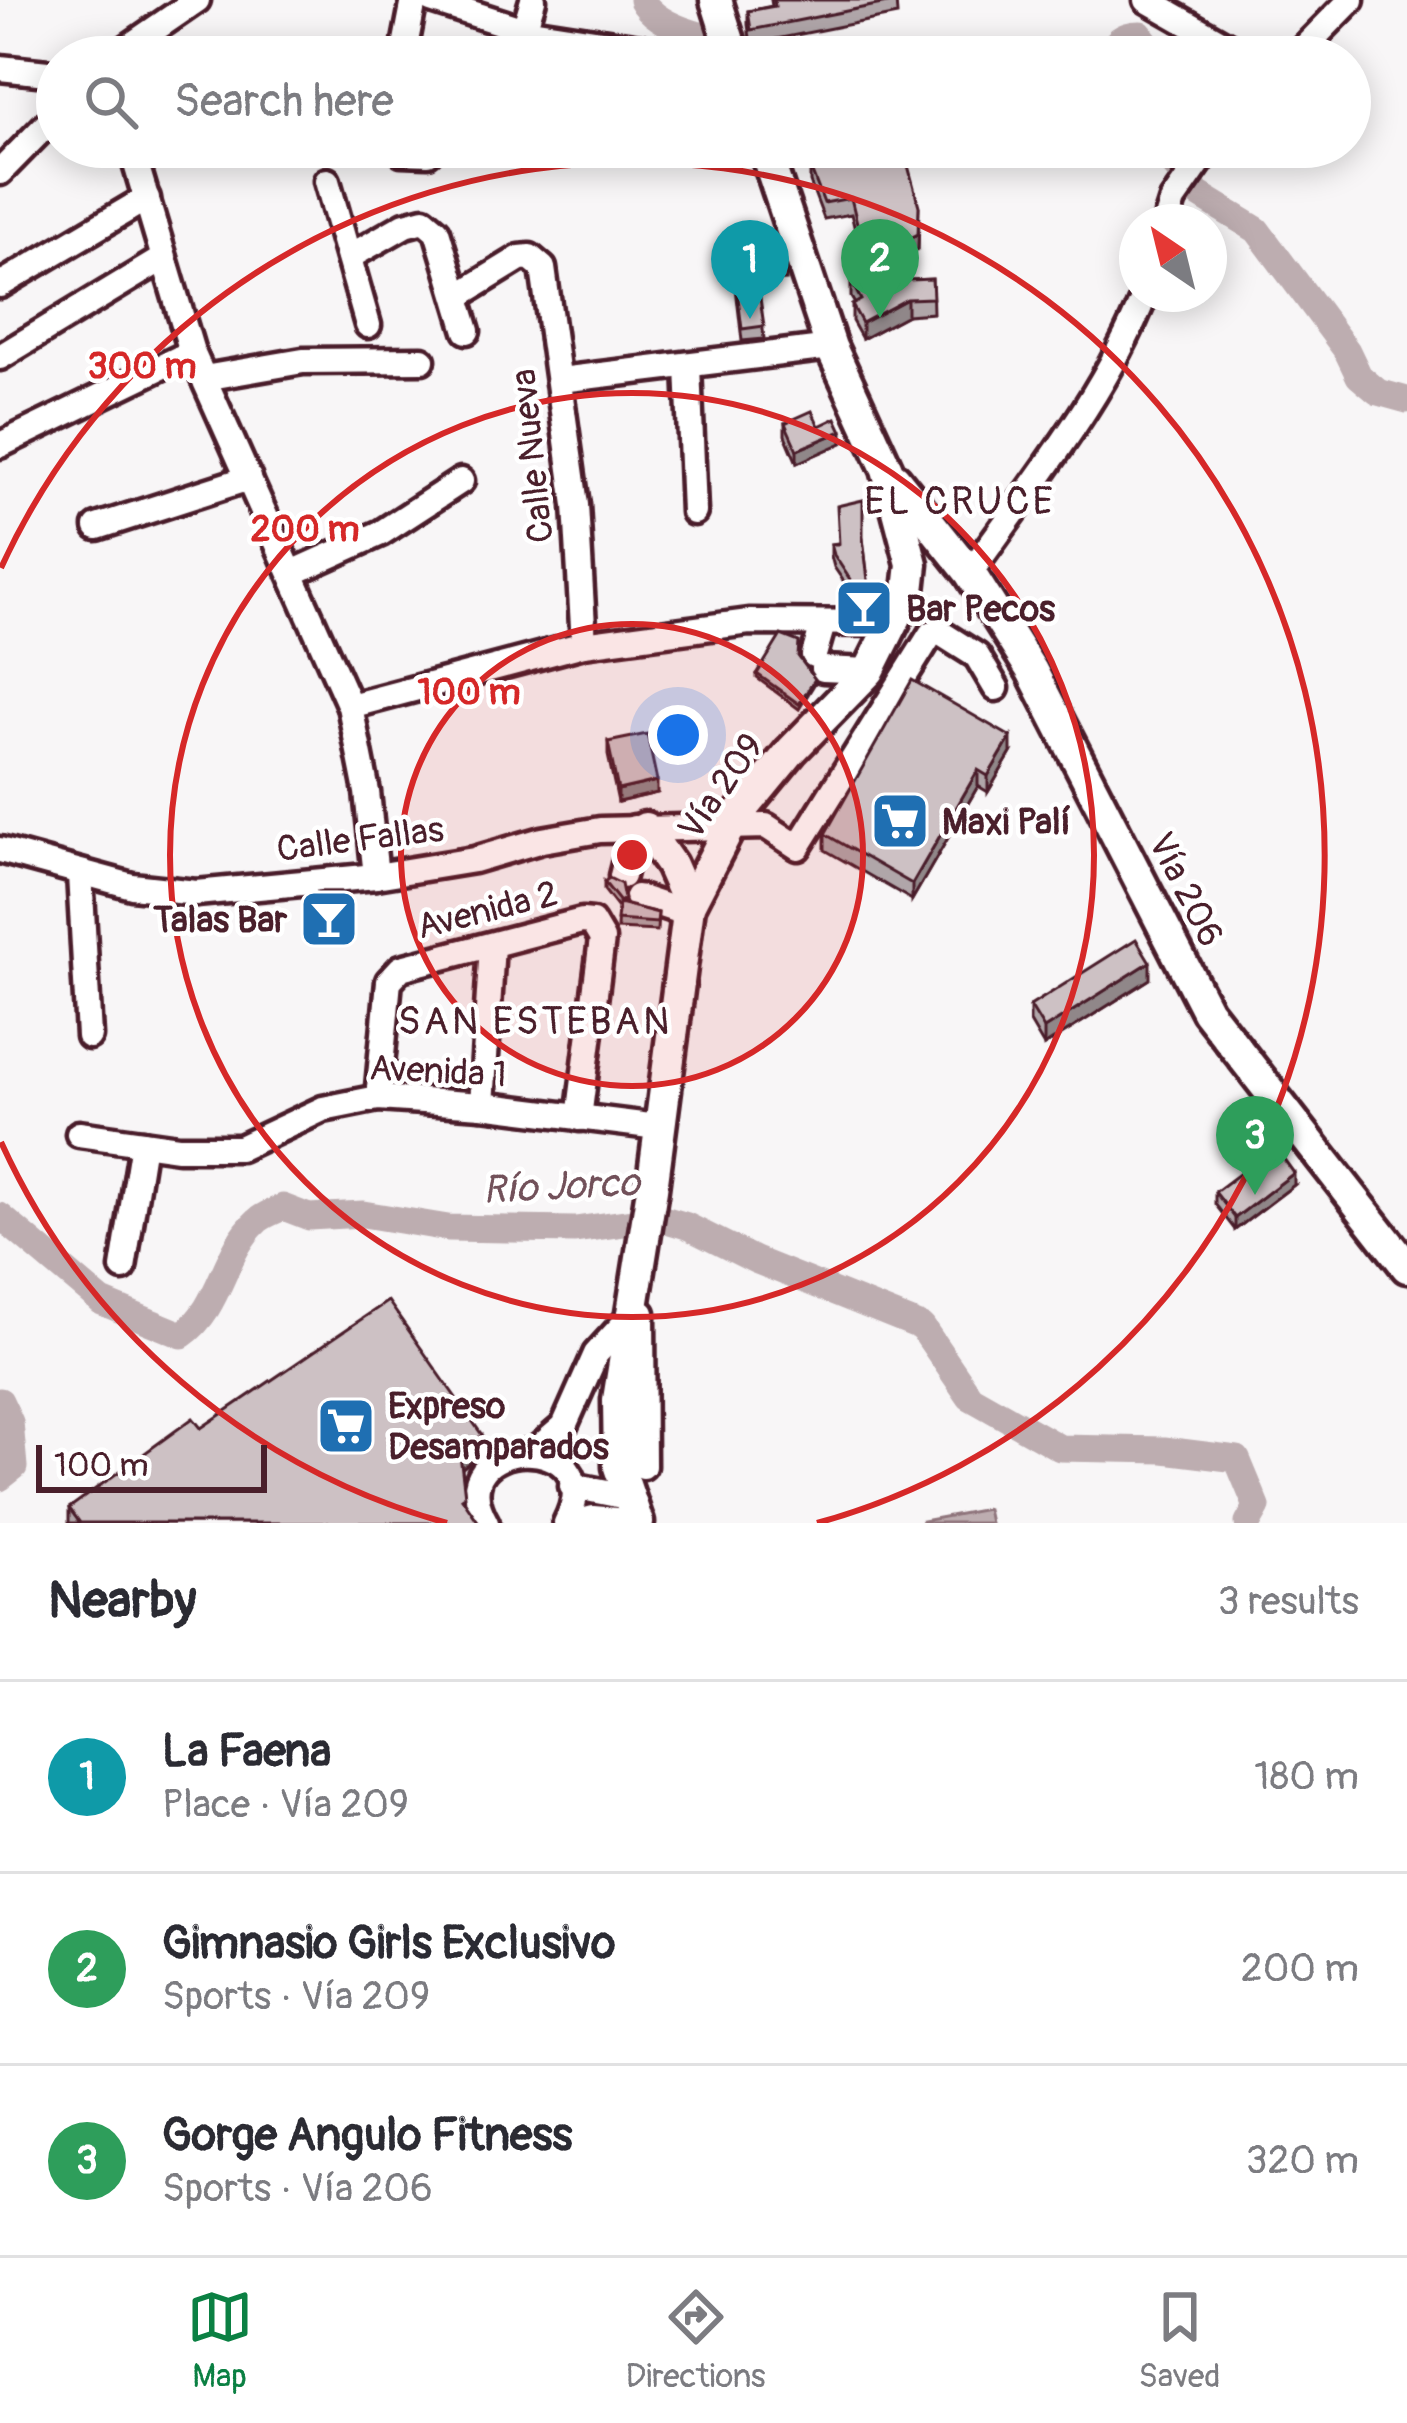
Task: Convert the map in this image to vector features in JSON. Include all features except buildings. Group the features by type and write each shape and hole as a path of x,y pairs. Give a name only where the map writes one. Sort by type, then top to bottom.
{"main road":[{"path":"723,6 729,36"},
{"path":"771,168 831,347 887,470 910,577 942,559 970,572"},
{"name":"Vía 206","path":"887,470 970,572 1032,671 1207,1011 1402,1253"},
{"name":"Vía 209","path":"634,1514 619,1467 618,1400 652,1189 688,910 731,824 804,720 836,705 869,671 895,623 910,577"},
{"path":"640,828 671,865 688,910"}],"street":[{"path":"145,36 197,0"},
{"path":"407,36 414,0"},
{"path":"431,0 524,30 563,36"},
{"path":"524,30 533,0"},
{"path":"1316,36 1351,0"},
{"path":"1159,3 1213,36"},
{"path":"0,68 36,72"},
{"path":"0,172 36,135"},
{"path":"137,168 192,352 350,706 367,791 376,876"},
{"path":"1173,204 1195,168"},
{"path":"327,181 368,325"},
{"path":"0,285 147,199"},
{"path":"349,257 404,225 424,220 437,231 467,331"},
{"name":"Calle Nueva","path":"458,296 520,258 530,257 543,268 576,505 584,644"},
{"path":"0,357 162,259"},
{"path":"970,572 1100,388 1136,312"},
{"path":"560,380 831,347"},
{"path":"0,446 192,352"},
{"path":"204,378 303,361 422,360"},
{"path":"688,366 694,512"},
{"path":"97,527 249,478"},
{"path":"292,574 381,533 461,481"},
{"path":"350,706 584,644 749,622 895,623"},
{"path":"823,624 819,662 869,671"},
{"path":"836,705 865,738 931,634 939,632 977,656 994,693 1032,671"},
{"name":"Calle Fallas","path":"0,850 132,886 196,893 376,876 474,860 542,840 640,828 766,826 798,847 865,738"},
{"path":"622,876 640,828"},
{"path":"80,874 89,1036"},
{"path":"637,897 688,910"},
{"name":"Avenida 2","path":"378,1098 393,974 401,968 582,921 592,922 602,939 579,1118"},
{"path":"482,1106 492,946"},
{"name":"Avenida 1","path":"80,1134 208,1150 239,1148 323,1109 378,1098 658,1127"},
{"path":"123,1268 142,1143"},
{"path":"535,1451 564,1426 596,1354 635,1290"},
{"path":"635,1290 644,1318 643,1466"},
{"path":"485,1523 478,1501 484,1473 506,1454 535,1451 559,1463 572,1486 570,1523 634,1514"},
{"path":"572,1486 634,1514"}],"shaded area":[{"path":"987,1509 990,1523 922,1521"}],"waterway":[{"path":"642,0 672,25 704,36"},
{"path":"1126,36 1142,36"},
{"path":"1177,168 1198,194 1257,230 1347,351 1359,376 1378,392 1407,400"},
{"name":"Río Jorco","path":"0,1216 102,1302 182,1335 206,1310 245,1234 283,1207 309,1217 363,1214 448,1228 575,1230 660,1218 922,1327 970,1397 1060,1448 1164,1450 1237,1459 1257,1507 1248,1523"},
{"name":"Río Jorco","path":"0,1401 10,1422 14,1467 0,1478"}],"place":[{"name":"Gimnasio Girls Exclusivo","path":"880,318"},
{"name":"La Faena","path":"750,319"},
{"name":"Bar Pecos","path":"864,608"},
{"name":"Maxi Palí","path":"900,821"},
{"name":"Talas Bar","path":"329,919"},
{"name":"Gorge Angulo Fitness","path":"1255,1195"},
{"name":"Expreso Desamparados","path":"346,1426"}],"district":[{"name":"EL CRUCE","path":"960,500"},
{"name":"SAN ESTEBAN","path":"535,1020"}]}
